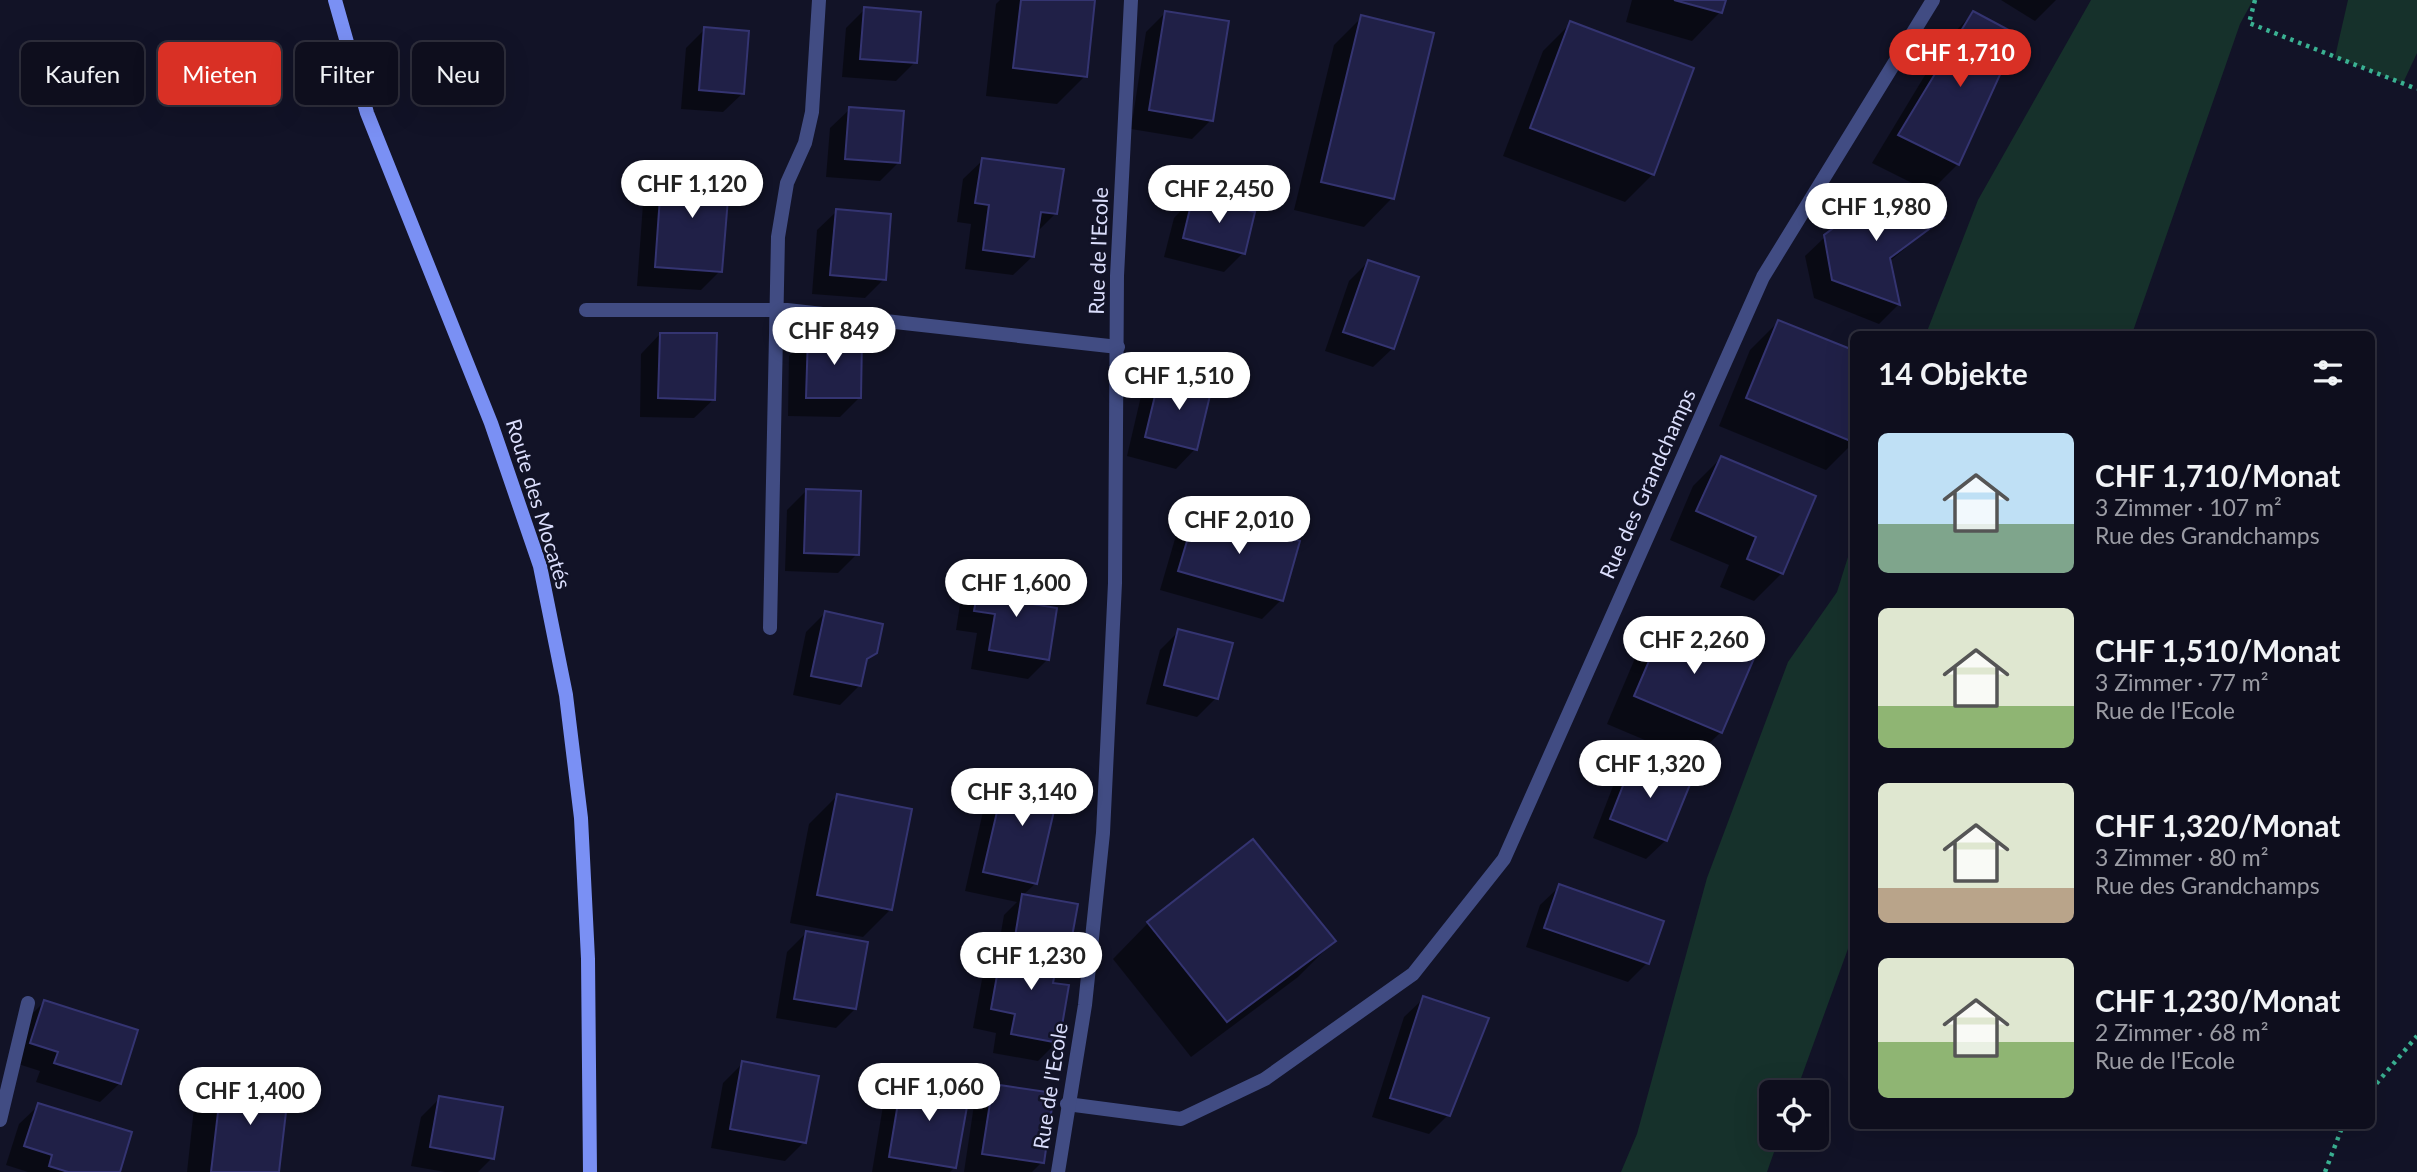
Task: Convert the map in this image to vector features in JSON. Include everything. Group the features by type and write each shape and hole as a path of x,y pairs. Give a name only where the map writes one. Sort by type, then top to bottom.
{"street":[{"name":"Route des Mocatés","path":"335,0 367,113 491,423 540,566 566,695 581,818 588,958 590,1172"},
{"path":"770,628 775,310 781,214 787,183 805,143 812,112 819,0"},
{"name":"Rue de l'Ecole","path":"1058,1172 1067,1104 1086,1005 1103,833 1115,583 1117,276 1131,0"},
{"name":"Rue des Grandchamps","path":"1067,1104 1181,1119 1265,1079 1413,974 1504,859 1763,277 1933,0"},
{"path":"586,310 775,310 1118,347"},
{"path":"0,1120 28,1003"}],"path":[{"path":"2255,0 2249,23 2417,89"},
{"path":"2375,1085 2417,1036"},
{"path":"2325,1172 2341,1129"}],"green space":[{"path":"2091,0 2253,0 2240,24 2133,331 1927,331 1978,200"},
{"path":"2348,0 2417,0 2417,53 2403,83 2335,57"},
{"path":"1850,551 1850,943 1800,1080 1759,1080 1759,1150 1775,1150 1767,1172 1621,1172 1637,1134 1707,878 1788,662 1837,592"}],"building":[{"path":"1021,0 1095,0 1087,77 1013,68"},
{"path":"1674,0 1726,0 1722,13"},
{"path":"864,7 921,12 917,63 860,59"},
{"path":"1165,11 1229,21 1213,121 1149,110"},
{"path":"1973,11 2018,35 1959,165 1898,135"},
{"path":"1361,15 1434,33 1394,199 1321,182"},
{"path":"1570,21 1694,68 1654,175 1530,128"},
{"path":"704,27 749,31 744,94 699,90"},
{"path":"849,107 904,111 900,163 845,159"},
{"path":"982,158 1064,169 1057,214 1041,212 1034,257 983,250 989,205 975,203"},
{"path":"662,169 730,174 722,272 655,267"},
{"path":"1885,190 1944,218 1890,258 1900,305 1832,280 1824,235"},
{"path":"1193,196 1255,212 1245,254 1183,238"},
{"path":"836,209 891,214 886,280 830,275"},
{"path":"1368,260 1419,277 1394,349 1343,332"},
{"path":"1778,320 1850,349 1850,441 1746,398"},
{"path":"660,333 717,333 715,400 658,398"},
{"path":"808,335 862,336 861,398 806,398"},
{"path":"1160,375 1212,387 1197,450 1145,437"},
{"path":"1721,456 1816,496 1783,574 1747,559 1756,537 1696,511"},
{"path":"806,489 861,491 859,555 804,553"},
{"path":"1196,511 1300,541 1283,601 1178,571"},
{"path":"980,577 1029,586 1026,603 1057,608 1049,660 989,650 995,614 974,611"},
{"path":"825,611 883,624 877,653 867,659 861,686 811,676"},
{"path":"1667,619 1755,656 1722,733 1634,696"},
{"path":"1178,629 1233,643 1218,699 1164,685"},
{"path":"1633,760 1691,782 1667,841 1610,819"},
{"path":"1006,773 1060,785 1037,884 983,872"},
{"path":"837,794 912,809 892,910 817,895"},
{"path":"1253,839 1336,941 1227,1022 1147,922"},
{"path":"1559,884 1664,921 1649,964 1544,928"},
{"path":"1022,894 1078,904 1069,953 1014,943"},
{"path":"806,931 868,942 856,1009 794,999"},
{"path":"1003,942 1059,952 1053,983 1069,985 1059,1043 1011,1034 1015,1014 991,1009"},
{"path":"1423,996 1489,1018 1450,1116 1390,1098"},
{"path":"44,1000 138,1030 121,1084 54,1063 58,1052 30,1043"},
{"path":"742,1061 819,1076 806,1143 730,1129"},
{"path":"222,1078 289,1086 279,1172 211,1172"},
{"path":"902,1079 970,1090 956,1168 889,1157"},
{"path":"993,1084 1054,1093 1044,1163 982,1154"},
{"path":"439,1096 503,1107 494,1159 430,1147"},
{"path":"38,1103 132,1132 120,1172 68,1172 49,1166 52,1155 24,1146"}]}
